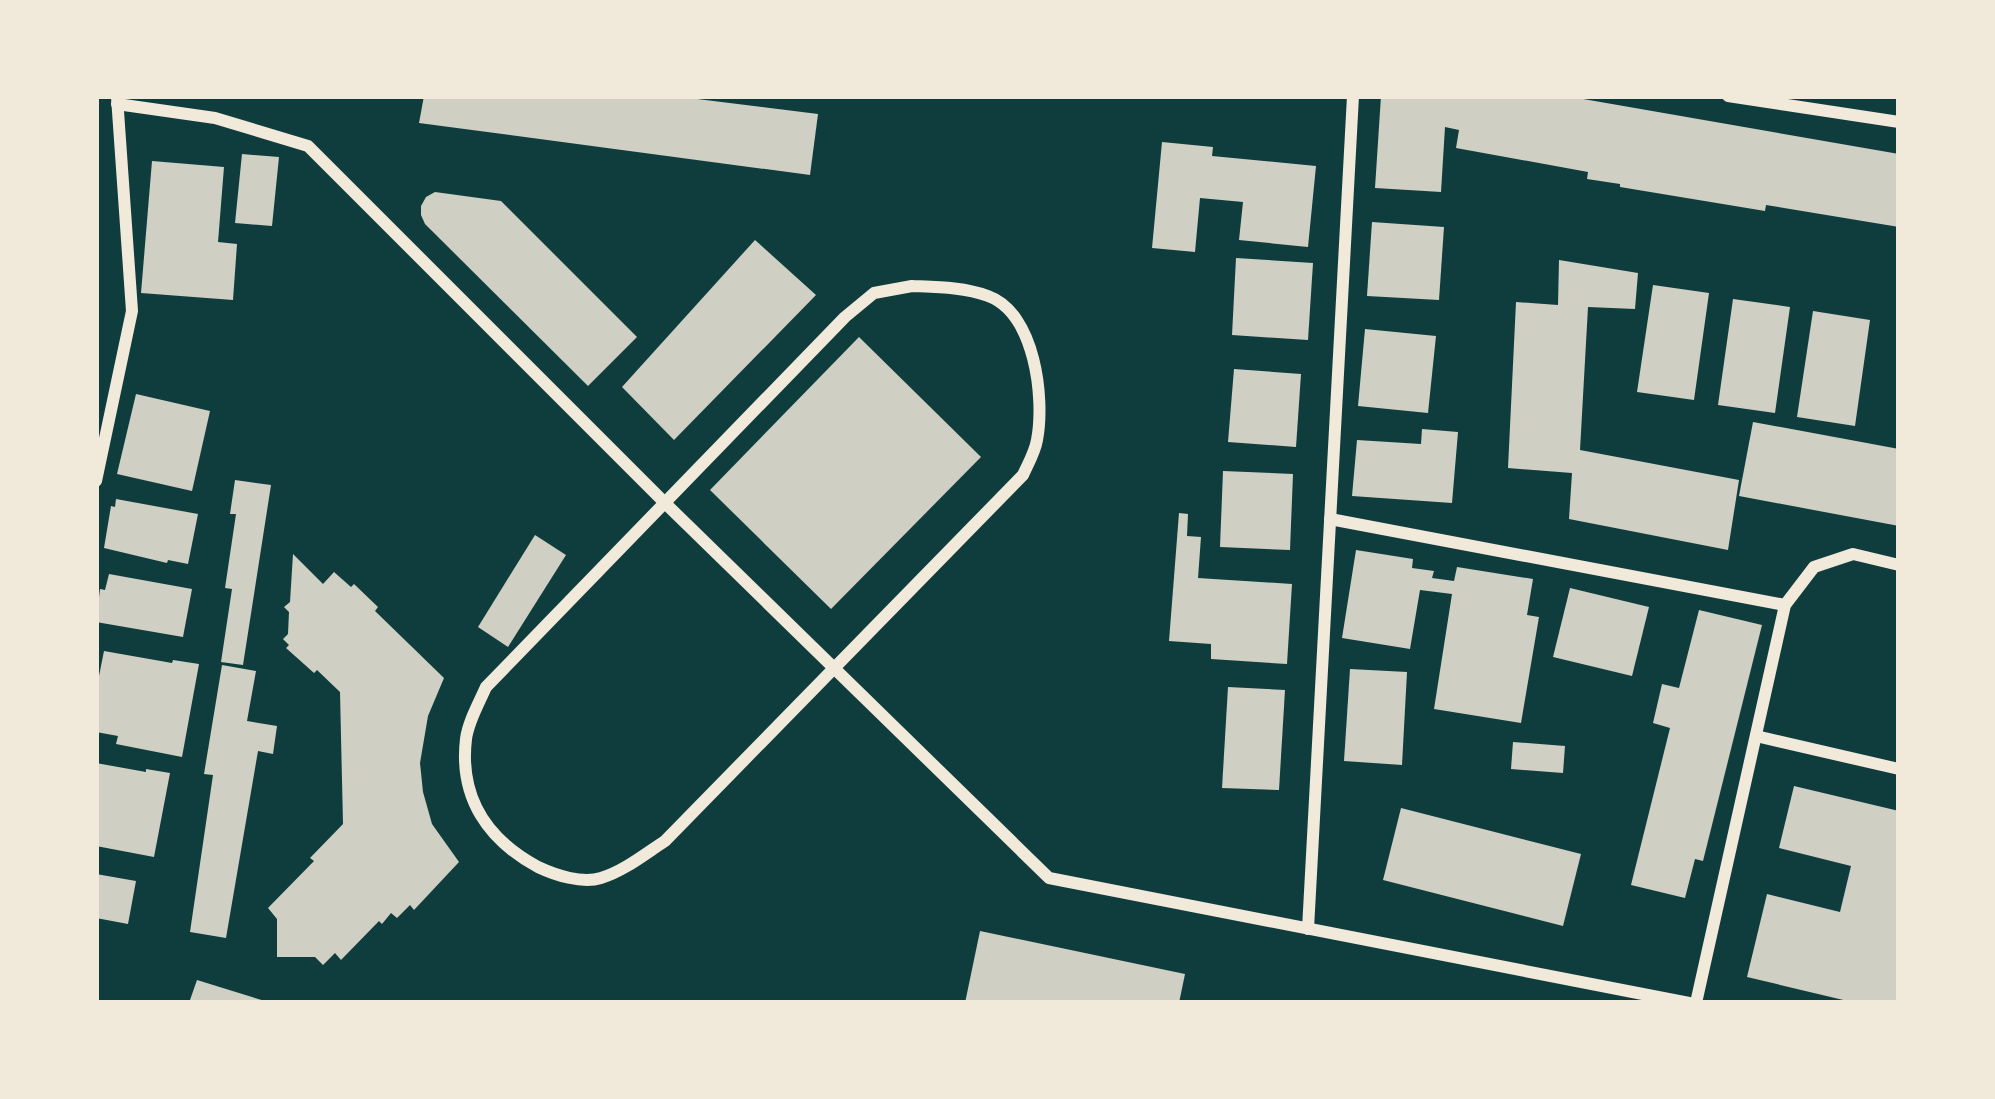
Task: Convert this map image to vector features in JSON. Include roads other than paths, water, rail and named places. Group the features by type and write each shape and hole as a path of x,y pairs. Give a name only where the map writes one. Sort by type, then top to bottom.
{"street":[{"path":"1308,929 1353,96"},
{"path":"1728,96 1899,122"},
{"path":"96,481 132,310 117,100 214,118 308,146 1049,878 1693,1003 1785,605 1814,567 1853,554 1899,565"},
{"path":"912,286 992,297 1014,319 1033,351 1040,392 1037,443 1023,476 665,841 597,880 556,876 512,853 484,822 467,786 466,736 486,687 666,504 874,292 912,286"},
{"path":"1330,519 1785,605"},
{"path":"1756,736 1899,769"}]}
